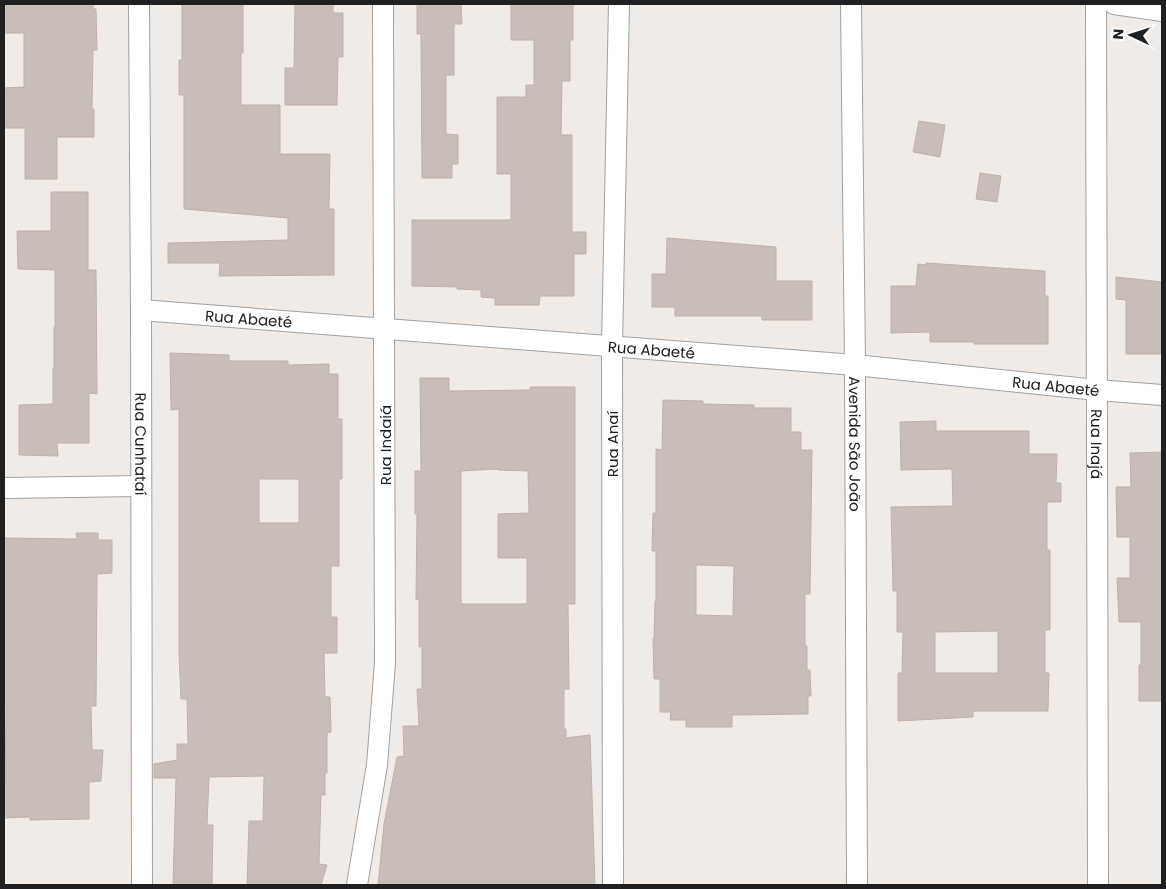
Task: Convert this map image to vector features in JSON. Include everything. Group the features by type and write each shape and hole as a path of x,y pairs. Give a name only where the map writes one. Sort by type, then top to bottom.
{"street":[{"name":"Rua Cunhataí","path":"139,4 142,885"},
{"name":"Rua Indaiá","path":"357,885 377,765 386,663 383,4"},
{"name":"Rua Anaí","path":"613,885 612,346 619,4"},
{"name":"Avenida São João","path":"851,4 855,365 857,885"},
{"name":"Rua Inajá","path":"1096,4 1098,885"},
{"path":"1114,4 1162,11"},
{"name":"Rua Abaeté","path":"141,310 855,365 1162,395"},
{"path":"4,488 142,486"}],"building":[{"path":"4,4 93,4 93,9 96,9 97,50 93,50 92,109 94,109 94,137 57,137 57,179 25,179 25,128 4,128 4,88 24,87 24,33 4,33"},
{"path":"182,4 243,4 241,105 280,105 280,154 330,154 329,209 334,209 334,275 219,276 220,263 168,263 168,243 288,240 288,218 184,209 184,95 179,95 179,60 182,60"},
{"path":"295,4 333,4 333,13 343,13 343,57 338,57 337,105 285,105 285,68 294,68"},
{"path":"417,4 461,4 462,24 454,24 454,75 446,75 446,134 458,135 458,164 452,164 452,178 422,178 421,34 417,34"},
{"path":"511,4 573,4 573,40 570,40 570,81 562,81 561,135 572,135 572,232 586,232 586,254 574,254 574,296 540,296 539,305 495,305 495,298 481,297 481,290 457,289 457,287 412,286 412,220 511,220 511,174 497,174 497,97 526,97 526,85 534,85 534,40 511,40"},
{"path":"919,121 945,125 940,157 913,152"},
{"path":"980,173 1001,176 997,202 976,199"},
{"path":"51,192 88,192 88,270 96,270 97,394 89,393 89,443 57,443 58,456 19,455 19,405 53,404 55,270 18,269 17,231 51,231"},
{"path":"667,238 776,247 776,281 812,281 812,320 762,320 762,316 675,316 675,307 652,307 652,274 666,274"},
{"path":"926,263 1045,271 1045,296 1048,296 1048,344 930,342 930,332 891,333 891,286 916,286 918,264 926,265"},
{"path":"1116,277 1162,282 1162,354 1126,354 1126,300 1116,299"},
{"path":"170,353 229,355 229,361 288,361 288,365 329,364 329,374 338,374 338,419 342,419 342,479 339,479 339,566 331,566 331,617 337,617 337,653 324,653 325,697 330,697 331,732 327,733 325,795 321,795 319,864 327,865 321,885 247,885 249,821 263,821 264,776 209,777 207,825 213,825 212,885 173,885 176,778 154,778 154,764 177,760 177,744 188,744 187,699 181,699 179,654 179,409 171,410","holes":["259,479 299,479 299,523 259,523"]},
{"path":"420,378 449,378 449,391 530,390 530,387 575,387 575,604 568,604 569,689 564,689 564,729 566,729 566,738 590,735 595,885 378,885 384,824 397,757 404,756 403,726 419,726 417,689 422,689 422,647 419,647 419,599 416,600 417,514 415,514 415,471 421,471","holes":["461,471 528,471 529,513 498,514 498,558 527,558 527,604 461,604"]},
{"path":"663,400 703,401 703,404 754,405 754,408 791,408 791,432 801,432 801,450 812,450 810,594 805,594 805,646 807,646 807,670 810,670 811,696 808,696 808,714 732,715 732,727 686,727 686,720 670,720 671,712 660,712 660,679 654,679 653,639 656,601 656,551 652,551 653,513 656,513 656,449 662,450","holes":["696,565 734,566 733,616 696,615"]},
{"path":"936,421 936,431 1029,431 1029,454 1057,454 1056,483 1061,483 1061,502 1047,502 1047,550 1050,550 1050,630 1045,630 1045,673 1049,673 1048,711 973,711 973,717 898,721 898,673 902,673 903,632 897,632 897,591 893,591 891,507 953,506 952,469 901,470 900,422","holes":["998,631 998,673 935,673 935,632"]},
{"path":"1162,452 1162,701 1139,701 1141,622 1119,622 1117,578 1130,578 1130,537 1117,537 1116,487 1131,487 1130,453"},
{"path":"76,533 98,533 98,540 112,540 112,573 97,574 96,706 91,706 92,750 103,750 101,781 89,782 89,819 30,820 30,817 4,818 6,705 4,705 4,538 77,539"}]}
